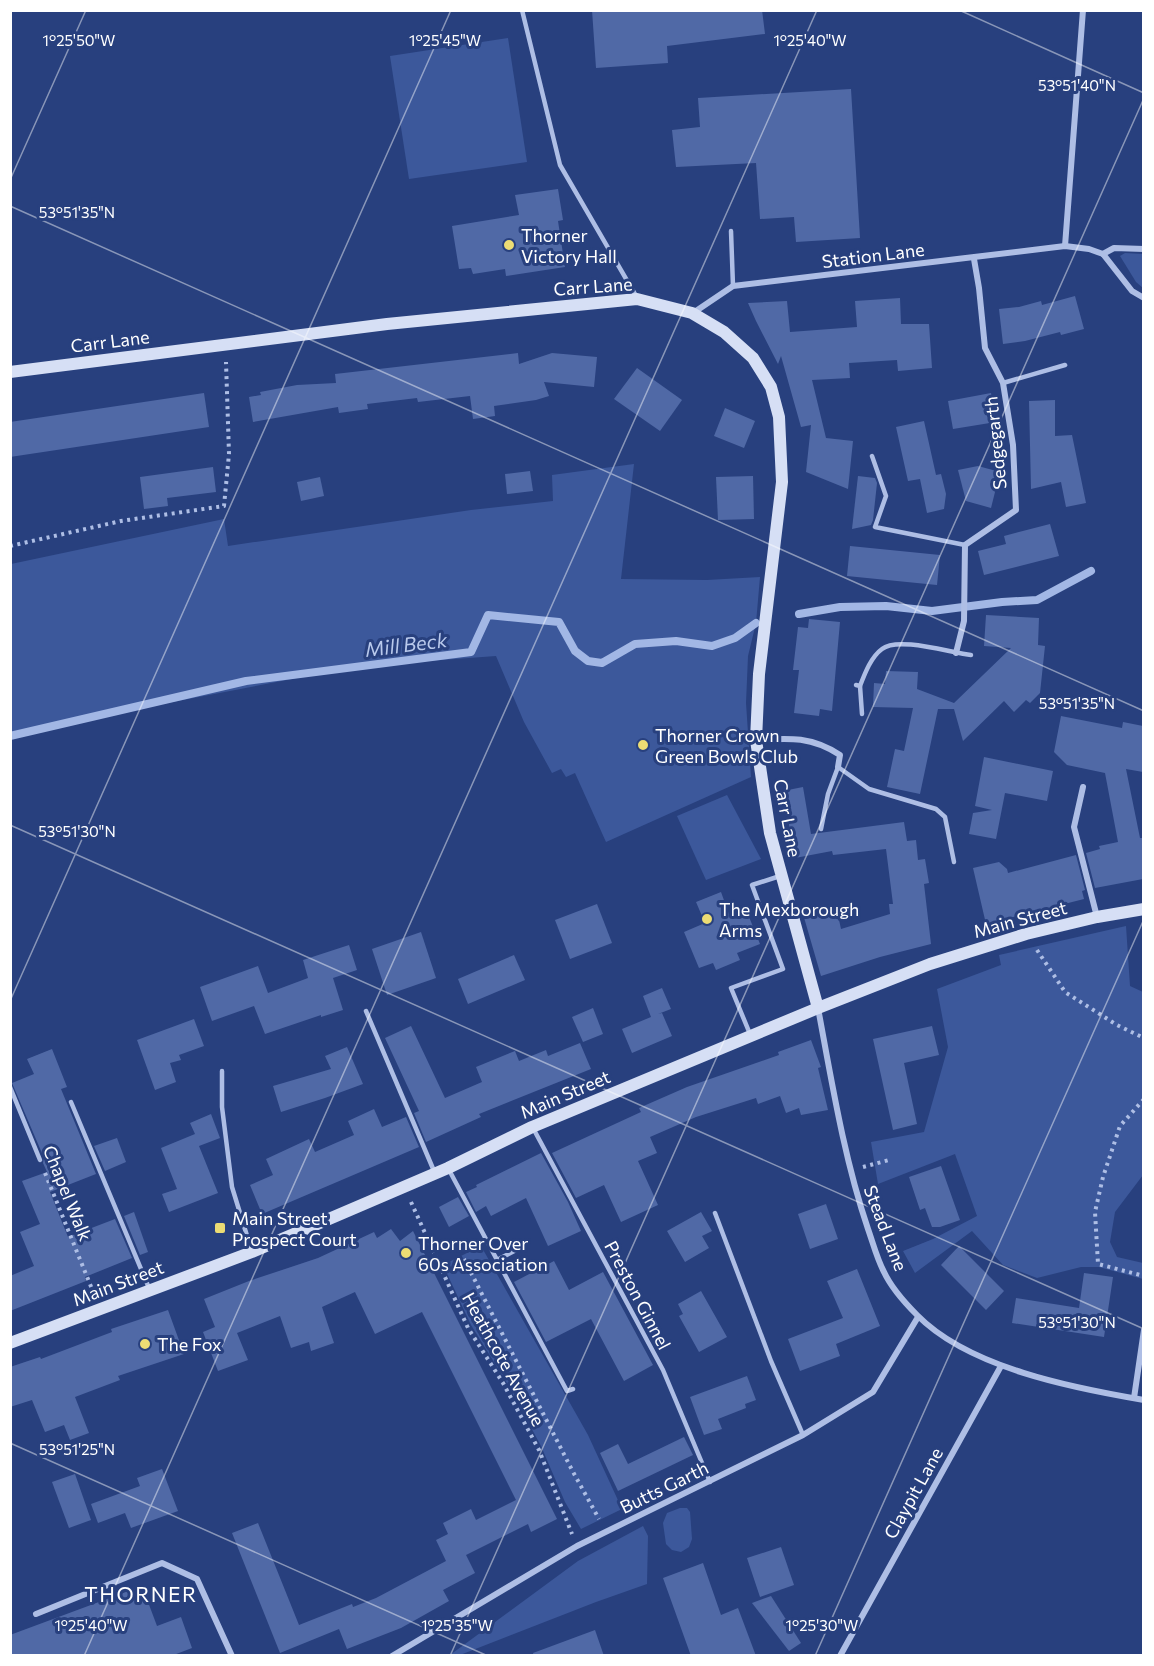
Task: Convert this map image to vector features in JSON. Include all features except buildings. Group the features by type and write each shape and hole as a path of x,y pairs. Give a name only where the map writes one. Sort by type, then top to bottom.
{"street":[{"path":"1065,246 1083,10"},
{"name":"Station Lane","path":"692,313 733,286 974,259 1065,246 1089,249 1103,254 1114,248 1143,249"},
{"path":"1103,254 1132,291 1143,298"},
{"name":"Sedgegarth","path":"965,545 1016,510 1013,445 1003,383 985,348 974,259"},
{"name":"Carr Lane","path":"10,372 387,324 637,298 692,313 724,332 753,358 771,387 779,417 782,482 759,674 756,740 770,832 818,1008"},
{"path":"956,653 964,621 965,545"},
{"path":"756,740 789,738 824,745 840,755 838,767"},
{"path":"1083,787 1074,827 1097,917"},
{"name":"Main Street","path":"10,1343 252,1252 435,1174 532,1127 930,964 1026,934 1143,909"},
{"name":"Stead Lane","path":"818,1008 856,1193 884,1273 918,1317 947,1338 1001,1366 1048,1380 1143,1400"},
{"name":"Butts Garth","path":"392,1656 577,1546 803,1435 873,1392 918,1317"},
{"path":"1134,1398 1143,1330"},
{"name":"Claypit Lane","path":"840,1656 1001,1366"},
{"path":"36,1614 162,1563 197,1579 232,1656"}],"lane":[{"path":"522,10 560,165 637,298"},
{"path":"731,231 733,286"},
{"name":"Sedgegarth","path":"1003,383 1065,365"},
{"path":"872,456 886,496 875,527 965,545"},
{"path":"862,714 858,685 877,654 888,645 903,644 971,655"},
{"path":"821,829 828,794 838,767 869,789 936,809 945,817 954,862"},
{"path":"751,1036 731,988 783,969 752,885 782,876"},
{"path":"366,1011 435,1174"},
{"path":"222,1071 222,1107 232,1187 252,1252"},
{"name":"Chapel Walk","path":"10,1087 40,1160"},
{"path":"71,1102 150,1290"},
{"name":"Preston Ginnel","path":"532,1127 663,1370 710,1482"},
{"path":"448,1168 567,1391 573,1389"},
{"path":"715,1213 771,1361 803,1435"},
{"path":"497,1260 520,1248"}],"path":[{"path":"10,546 121,520 224,506 229,454 225,344"},
{"path":"1026,934 1065,992 1117,1025 1143,1038"},
{"path":"1143,1099 1120,1126 1103,1177 1095,1212 1098,1264 1143,1276"},
{"name":"Chapel Walk","path":"40,1160 100,1308"},
{"path":"850,1171 889,1160"},
{"name":"Heathcote Avenue","path":"404,1187 468,1328 503,1383 538,1450 577,1546"},
{"path":"464,1259 572,1470 607,1532"}],"shaded area":[{"path":"508,38 527,162 409,179 390,56"},
{"path":"1125,253 1143,254 1143,288 1136,282 1120,256"},
{"path":"634,464 621,579 707,580 760,577 756,623 748,656 746,703 751,777 606,842 575,773 566,777 561,769 552,773 524,722 496,656 360,666 11,733 11,564 224,519 228,546 471,510 553,501 552,475"},
{"path":"727,795 761,859 706,880 677,816"},
{"path":"1126,926 1130,986 1143,992 1143,1175 1115,1212 1110,1242 1117,1257 1143,1263 1143,1279 1099,1267 1081,1267 1037,1278 1003,1265 972,1231 915,1273 903,1251 933,1239 977,1216 955,1154 878,1184 871,1142 924,1132 948,1047 937,989 1001,965 999,955"},
{"path":"481,1246 588,1435 622,1509 581,1529 565,1502 541,1446 507,1383 471,1325 443,1265"},
{"path":"687,1508 690,1512 692,1539 689,1547 681,1552 672,1550 666,1544 663,1523 667,1513"},
{"path":"643,1526 648,1536 647,1584 460,1655 450,1655 578,1561"}],"waterway":[{"path":"799,614 840,607 886,606 932,611 1037,600 1091,571"},
{"name":"Mill Beck","path":"10,736 246,681 471,652 488,615 559,622 575,651 588,661 602,663 635,644 676,641 712,646 735,638 756,623"}],"place":[{"name":"Thorner Victory Hall","path":"509,245"},
{"name":"Thorner Crown Green Bowls Club","path":"643,745"},
{"name":"The Mexborough Arms","path":"707,919"},
{"name":"Main Street Prospect Court","path":"220,1228"},
{"name":"Thorner Over 60s Association","path":"406,1253"},
{"name":"The Fox","path":"145,1344"}],"district":[{"name":"THORNER","path":"141,1593"}]}
